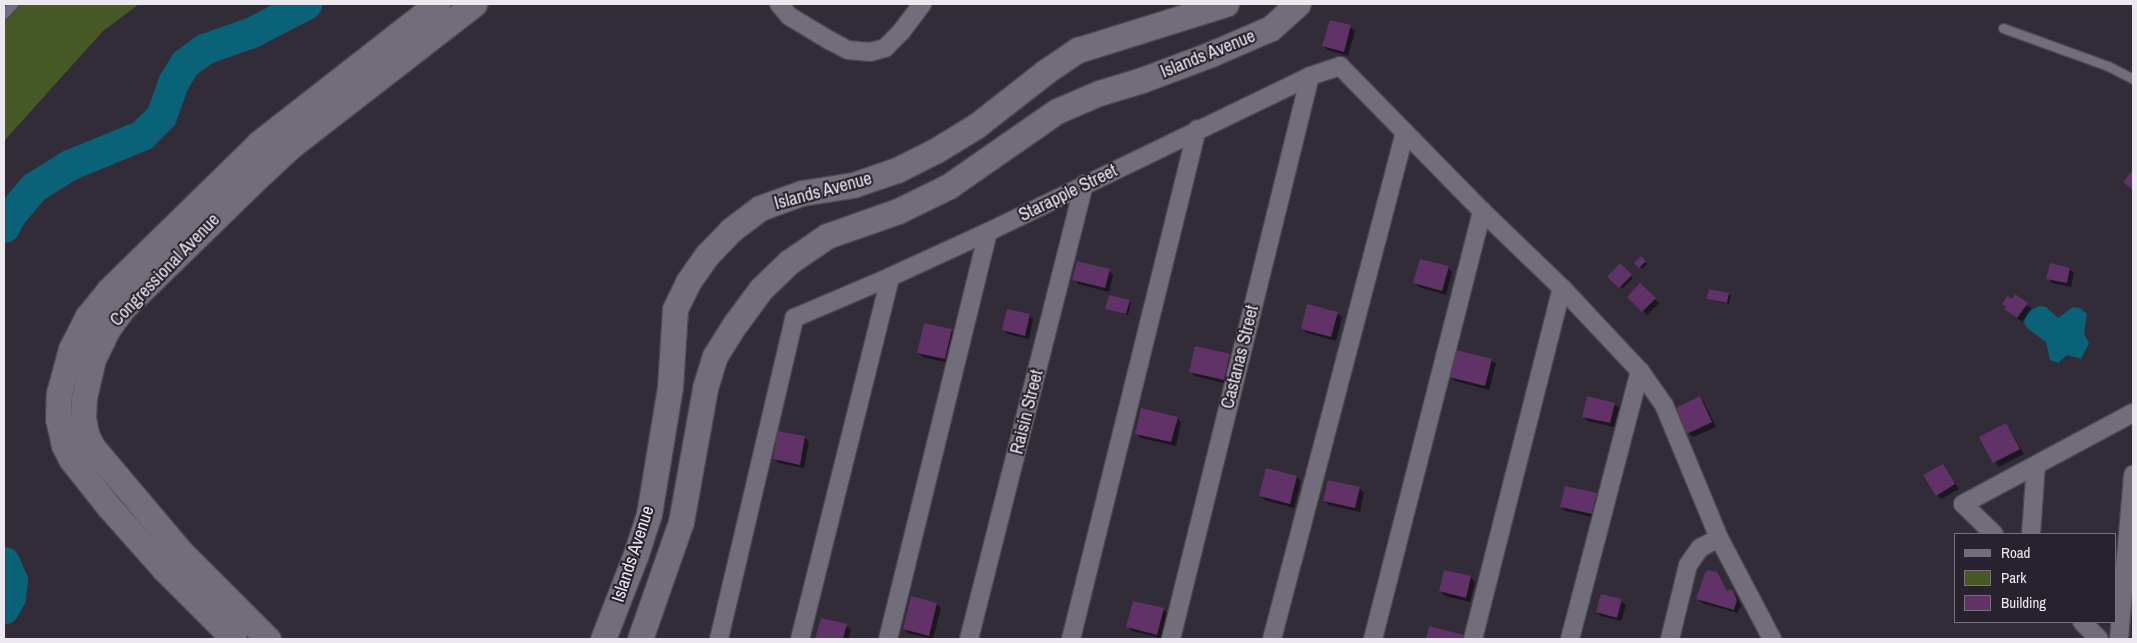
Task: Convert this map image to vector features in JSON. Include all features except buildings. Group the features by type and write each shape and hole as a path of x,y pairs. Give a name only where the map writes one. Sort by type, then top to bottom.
{"street":[{"name":"Congressional Avenue","path":"234,639 165,570 109,507 71,459 64,445 58,419 59,393 71,349 88,316 109,290 259,143 437,4"},
{"name":"Congressional Avenue","path":"268,639 180,552 93,448 86,434 83,417 84,398 93,359 107,330 122,309 263,172 291,146 474,4"},
{"path":"779,4 789,16 829,40 848,50 870,52 885,48 901,32 922,4"},
{"name":"Islands Avenue","path":"602,639 636,554 648,514 670,387 675,309 688,282 707,255 731,230 760,208 802,193 853,184 897,170 935,152 976,126 1045,72 1078,50 1226,4"},
{"name":"Islands Avenue","path":"640,639 681,522 705,388 715,356 761,289 789,262 827,236 898,211 949,186 1056,112 1099,93 1142,80 1211,54 1271,28 1298,4"},
{"name":"Starapple Street","path":"719,639 794,318 988,232 1310,76 1340,66 1405,132"},
{"name":"Castanas Street","path":"1171,639 1310,76"},
{"path":"1071,639 1198,129"},
{"path":"1405,132 1482,211 1562,288 1640,371 1664,405 1719,538 1772,639"},
{"path":"1272,639 1405,132"},
{"name":"Raisin Street","path":"970,639 1084,184"},
{"path":"1373,639 1482,211"},
{"path":"888,639 988,232"},
{"path":"800,639 890,277"},
{"path":"1473,639 1562,288"},
{"path":"1570,639 1640,371"},
{"path":"1993,533 1963,504 2133,413"},
{"path":"2031,533 2036,465"},
{"path":"2119,639 2133,475"},
{"path":"648,514 681,522"},
{"path":"1670,639 1688,565 1700,548 1719,538"},
{"path":"2083,623 2099,639"}],"lane":[{"path":"4,14 13,4"},
{"path":"2004,28 2108,66 2133,80"}],"green space":[{"path":"4,4 139,4 103,31 4,141"}],"water":[{"path":"2040,306 2046,307 2058,318 2073,307 2080,308 2087,314 2084,334 2089,343 2081,359 2067,355 2058,363 2050,360 2046,342 2027,328 2024,322 2028,311"}],"waterway":[{"path":"4,227 11,214 34,187 69,165 142,135 161,116 174,81 185,63 204,49 252,32 306,4"},
{"path":"4,562 12,580 10,597 4,608"}]}
